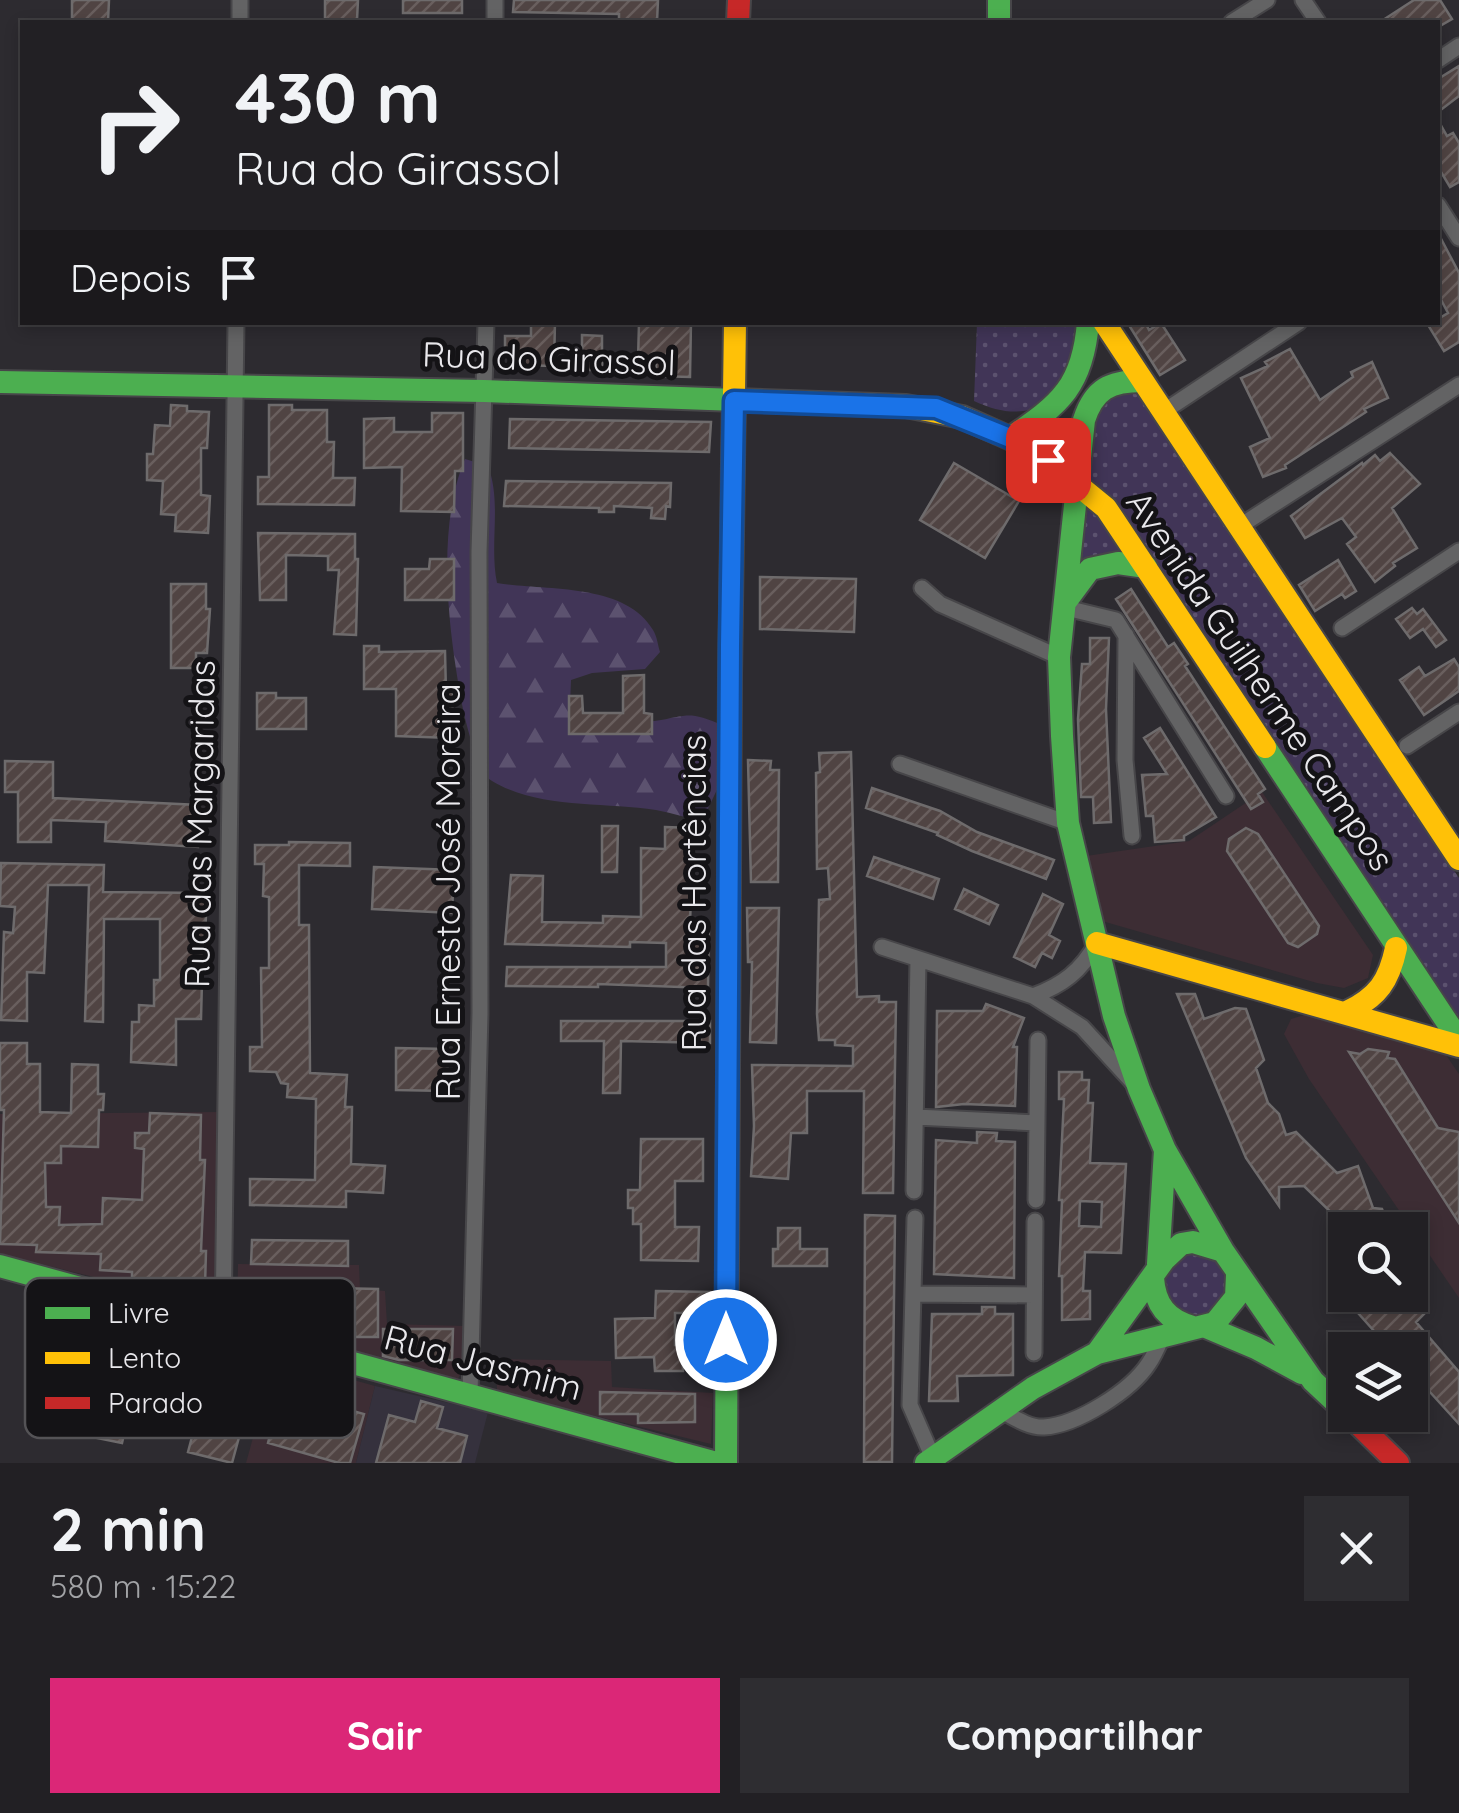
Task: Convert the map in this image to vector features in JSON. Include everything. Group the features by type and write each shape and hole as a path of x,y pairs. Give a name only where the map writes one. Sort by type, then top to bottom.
{"main road":[{"name":"Rua das Hortências","path":"726,1463 735,325"},
{"path":"1010,438 1049,412 1076,384 1082,371 1088,325"},
{"name":"Avenida Guilherme Campos","path":"1106,325 1459,859"},
{"name":"Avenida Guilherme Campos","path":"1142,381 1117,380 1105,385 1088,404 1077,482 1106,508 1459,1043"},
{"name":"Rua do Girassol","path":"0,382 484,391 936,408 1010,438 1077,482"},
{"path":"1077,482 1059,657 1068,823 1114,1016 1138,1089 1165,1150 1222,1252 1313,1381"},
{"path":"1062,607 1090,569 1118,563 1146,567"},
{"path":"1096,943 1459,1043"},
{"path":"1348,1012 1370,1002 1384,989 1396,948"},
{"path":"1165,1150 1156,1271 1156,1301 1162,1311 1182,1324 1199,1326 1289,1364 1328,1395"},
{"path":"1097,1353 1176,1247 1187,1243 1212,1245 1222,1252"},
{"name":"Rua Jasmim","path":"0,1266 44,1278"},
{"path":"930,1461 1000,1410 1097,1353 1215,1322 1232,1308 1237,1275"},
{"name":"Rua Jasmim","path":"355,1363 717,1463"},
{"path":"1367,1432 1398,1463"}],"street":[{"path":"1235,20 1267,0"},
{"name":"Rua das Margaridas","path":"224,1278 236,325"},
{"name":"Rua Ernesto José Moreira","path":"470,1394 480,1013 479,552 486,325"},
{"path":"1163,412 1294,325"},
{"path":"1240,526 1459,385"},
{"path":"1342,628 1459,551"},
{"path":"922,588 935,601 1059,657"},
{"path":"1062,607 1116,620 1226,796"},
{"path":"1126,636 1125,760 1132,836"},
{"path":"1407,746 1459,712"},
{"path":"900,764 1068,823"},
{"path":"1033,996 1073,976 1096,943"},
{"path":"882,947 1033,996 1082,1027 1138,1089"},
{"path":"914,1190 918,959"},
{"path":"1036,1200 1038,1040"},
{"path":"916,1117 1037,1123"},
{"path":"915,1218 910,1405 930,1461"},
{"path":"1034,1354 1035,1222"},
{"path":"913,1294 1034,1295"},
{"path":"1000,1410 1027,1424 1043,1427 1093,1410 1138,1376 1163,1335"},
{"path":"1374,1439 1381,1463"}],"shaded area":[{"path":"1262,792 1373,955 1368,978 1344,988 1317,983 1102,921 1086,856 1189,841"},
{"path":"1311,1013 1446,1055 1459,1074 1459,1298 1428,1253 1428,1212 1400,1212 1309,1079 1284,1034 1291,1019"},
{"path":"219,1112 216,1278 98,1278 0,1254 0,1114"},
{"path":"238,1264 359,1265 360,1289 385,1291 387,1324 465,1326 463,1370 456,1382 355,1356 355,1278 238,1278"},
{"path":"496,1359 611,1361 612,1387 713,1393 711,1444 497,1392"},
{"path":"355,1380 375,1386 356,1463 246,1463 253,1438 355,1438"},
{"path":"375,1386 488,1412 475,1463 356,1463"}],"green space":[{"path":"977,325 1081,325 1076,362 1046,402 1021,411 1007,411 974,401"},
{"path":"1128,385 1139,393 1459,878 1459,1029 1092,482 1098,403"},
{"path":"465,459 488,466 492,480 497,583 603,596 640,615 654,632 660,652 645,669 592,673 571,680 570,704 584,725 692,716 724,726 725,773 702,821 656,810 538,798 515,792 476,769 458,680 448,583 450,518"},
{"path":"1087,503 1123,553 1076,566"},
{"path":"1201,1247 1229,1268 1228,1302 1198,1321 1165,1306 1163,1272 1177,1256"}],"building":[{"path":"72,0 109,0 108,20 72,19"},
{"path":"325,0 358,0 357,20 325,20"},
{"path":"403,0 462,0 462,13 403,13"},
{"path":"514,0 658,0 657,20 619,20 619,14 513,12"},
{"path":"1414,0 1440,0 1452,19 1440,26 1440,20 1383,20"},
{"path":"1459,66 1459,96 1440,110 1440,78"},
{"path":"1440,124 1447,136 1453,133 1459,143 1459,182 1450,187 1440,170"},
{"path":"1440,237 1459,273 1459,342 1444,351 1428,325 1440,325 1440,318 1448,313 1440,298"},
{"path":"531,325 555,325 554,366 513,365 514,350 505,349 505,336 531,336"},
{"path":"639,325 691,325 690,377 656,376 656,361 638,361"},
{"path":"1129,325 1146,325 1149,330 1162,325 1185,360 1160,375"},
{"path":"582,335 602,336 602,370 582,370"},
{"path":"1290,349 1320,400 1353,377 1351,372 1372,362 1388,398 1364,409 1366,412 1285,465 1286,468 1263,477 1250,447 1270,438 1241,378 1268,366 1265,362"},
{"path":"171,405 187,406 187,411 209,412 207,448 201,448 201,495 210,496 208,533 175,531 176,515 161,514 163,481 147,480 147,454 153,454 155,425 170,426"},
{"path":"269,405 292,405 292,410 327,410 327,442 334,442 333,478 355,478 354,505 258,504 258,477 269,477"},
{"path":"432,413 463,413 463,471 455,471 454,512 401,511 402,467 364,468 364,419 394,418 394,432 432,432"},
{"path":"510,419 711,422 709,452 509,448"},
{"path":"1390,453 1420,484 1392,508 1417,548 1393,563 1395,566 1375,582 1347,544 1356,537 1342,518 1305,538 1291,516 1362,463 1375,455 1380,461"},
{"path":"954,463 1019,501 985,558 920,520"},
{"path":"506,481 671,483 670,507 666,506 665,519 651,518 652,508 614,506 614,512 599,512 599,508 504,506"},
{"path":"258,533 355,534 356,635 334,634 339,570 328,570 328,556 286,555 286,600 260,600"},
{"path":"430,559 454,559 454,600 405,600 405,569 429,569"},
{"path":"1338,560 1356,591 1345,598 1342,594 1315,611 1299,585"},
{"path":"760,577 856,579 854,632 760,629"},
{"path":"171,584 206,584 206,609 210,609 207,653 196,653 196,668 171,668"},
{"path":"1131,589 1168,647 1174,643 1265,789 1258,794 1263,802 1251,809 1116,599"},
{"path":"1412,608 1417,614 1423,609 1446,640 1436,647 1423,629 1410,638 1396,619"},
{"path":"1090,638 1109,638 1106,709 1111,822 1094,823 1093,797 1081,797 1078,719 1082,664 1090,664"},
{"path":"364,646 379,646 379,652 445,651 446,692 453,692 451,738 396,736 396,689 364,689"},
{"path":"1454,659 1459,667 1459,691 1424,715 1400,680 1419,667 1425,676"},
{"path":"644,675 644,713 652,714 652,734 569,734 569,696 582,696 583,713 623,713 623,676"},
{"path":"257,693 276,693 276,698 306,698 306,729 257,729"},
{"path":"1160,728 1216,817 1184,836 1184,840 1155,842 1153,816 1146,816 1142,775 1167,774 1144,738"},
{"path":"851,752 857,997 879,996 879,1002 896,1002 893,1193 863,1193 864,1091 807,1091 807,1133 791,1133 788,1179 751,1176 752,1065 853,1066 853,1046 819,1040 817,1014 819,900 830,899 828,868 817,869 816,773 820,772 819,753"},
{"path":"748,760 771,761 770,770 779,770 778,882 751,882"},
{"path":"5,761 53,762 53,798 199,805 198,847 105,841 106,822 51,820 51,842 18,842 18,792 5,792"},
{"path":"872,788 940,811 977,832 1054,860 1046,879 972,851 938,833 866,808"},
{"path":"602,826 618,826 617,872 602,872"},
{"path":"665,827 693,828 690,925 709,925 708,988 506,986 507,967 666,967 666,943 630,942 630,947 505,944 511,875 543,876 542,922 603,923 603,916 641,917 641,848 665,849"},
{"path":"1246,828 1258,834 1319,926 1317,934 1298,947 1288,943 1227,851 1229,839"},
{"path":"350,843 350,866 299,865 299,925 309,925 310,1073 347,1075 345,1107 352,1107 351,1164 385,1166 383,1193 346,1191 346,1207 250,1205 250,1179 315,1180 316,1099 287,1097 288,1084 281,1083 276,1072 250,1071 250,1047 262,1047 261,968 269,968 269,897 263,896 264,864 255,864 255,845"},
{"path":"874,857 939,879 933,899 867,876"},
{"path":"1,863 104,865 103,892 207,893 204,958 195,958 195,981 202,981 201,1019 176,1019 176,1065 131,1062 132,1022 139,1022 139,1005 154,1006 154,980 160,980 160,919 104,919 103,1022 85,1021 89,885 48,885 44,973 27,972 27,1021 1,1020 4,932 13,933 15,907 0,906"},
{"path":"374,867 454,870 452,913 372,909"},
{"path":"964,889 998,905 989,924 955,909"},
{"path":"1043,894 1063,904 1049,935 1060,941 1052,958 1042,953 1035,967 1014,957"},
{"path":"747,908 779,908 776,1043 750,1042 752,962 748,962"},
{"path":"1177,994 1195,994 1204,1019 1235,1008 1246,1009 1264,1060 1256,1068 1268,1103 1279,1114 1286,1135 1296,1132 1337,1173 1358,1166 1373,1208 1383,1212 1331,1212 1304,1186 1279,1187 1279,1206 1246,1158"},
{"path":"986,1004 1024,1018 1013,1047 1017,1047 1015,1106 936,1107 937,1011 983,1011"},
{"path":"561,1021 710,1021 710,1043 621,1041 620,1093 603,1093 604,1041 561,1041"},
{"path":"0,1043 27,1043 27,1064 40,1064 40,1112 71,1113 72,1064 98,1065 98,1094 104,1094 103,1110 99,1110 98,1147 61,1146 61,1163 45,1163 46,1207 60,1207 59,1225 102,1224 103,1198 142,1200 144,1149 135,1148 135,1133 149,1133 150,1113 201,1115 200,1160 205,1160 201,1251 206,1251 205,1278 132,1278 132,1272 100,1270 101,1254 36,1252 37,1245 0,1244 4,1110 0,1110"},
{"path":"396,1048 448,1049 447,1091 396,1090"},
{"path":"1368,1049 1389,1052 1387,1058 1395,1059 1438,1128 1459,1132 1459,1223 1349,1052 1360,1054"},
{"path":"1059,1072 1082,1072 1082,1080 1089,1080 1088,1103 1093,1103 1090,1163 1126,1164 1121,1253 1085,1252 1083,1291 1090,1291 1090,1319 1062,1320 1059,1200 1064,1099 1059,1099","holes":["1080,1201 1102,1202 1101,1227 1079,1226"]},
{"path":"977,1132 997,1133 996,1141 1015,1142 1014,1278 934,1274 936,1140 977,1143"},
{"path":"641,1139 703,1139 703,1181 675,1181 675,1227 699,1227 698,1261 641,1260 641,1224 633,1224 628,1190 640,1190"},
{"path":"865,1215 895,1216 892,1462 864,1462"},
{"path":"778,1228 800,1228 800,1249 827,1249 827,1266 773,1266"},
{"path":"252,1240 348,1241 348,1266 251,1264"},
{"path":"355,1288 378,1289 378,1337 355,1337"},
{"path":"656,1291 710,1292 709,1313 675,1313 675,1345 682,1345 683,1371 655,1371 654,1357 616,1358 615,1319 655,1318"},
{"path":"982,1307 995,1307 995,1314 1013,1314 1013,1375 957,1376 958,1401 929,1401 932,1314 982,1314"},
{"path":"1357,1312 1426,1312 1416,1322 1425,1332 1375,1332"},
{"path":"383,1329 453,1329 452,1360 399,1360 383,1356"},
{"path":"1428,1336 1459,1372 1459,1424 1428,1390"},
{"path":"600,1392 695,1394 695,1422 638,1423 638,1414 600,1414"},
{"path":"421,1401 443,1407 437,1428 467,1436 460,1463 376,1463 389,1415 415,1422"},
{"path":"355,1411 364,1414 350,1463 268,1443 269,1438 355,1438"},
{"path":"97,1438 123,1438 122,1443"},
{"path":"192,1438 239,1438 232,1463 188,1452"}],"traffic: fast":[{"path":"999,0 999,20"},
{"path":"1010,438 1066,391 1081,362 1088,325"},
{"path":"1142,381 1105,389 1093,401 1084,420 1059,657 1068,823 1114,1016 1165,1150 1223,1251 1313,1381 1328,1395"},
{"path":"0,382 484,391 819,403"},
{"path":"1067,600 1090,569 1118,563 1146,567"},
{"path":"726,1463 730,676"},
{"path":"1265,747 1459,1040"},
{"path":"1158,1264 1165,1150"},
{"path":"1097,1353 1164,1260 1181,1244 1193,1242 1223,1251"},
{"path":"0,1266 44,1278"},
{"path":"926,1463 1033,1388 1097,1353 1215,1323 1236,1297 1237,1275"},
{"path":"1153,1278 1156,1296 1164,1310 1193,1327"},
{"path":"1204,1326 1302,1373"},
{"path":"355,1364 717,1463"}],"traffic: slow":[{"path":"730,676 735,325"},
{"path":"1106,325 1459,859"},
{"path":"819,403 906,406 962,417 1014,440 1062,472 1106,508 1265,747"},
{"path":"1097,943 1459,1046"},
{"path":"1347,1012 1380,987 1396,948"}],"traffic: jam":[{"path":"738,20 739,0"},
{"path":"1366,1432 1398,1463"}],"route":[{"path":"726,1340 734,401 936,408 1010,438 1048,460"}]}
